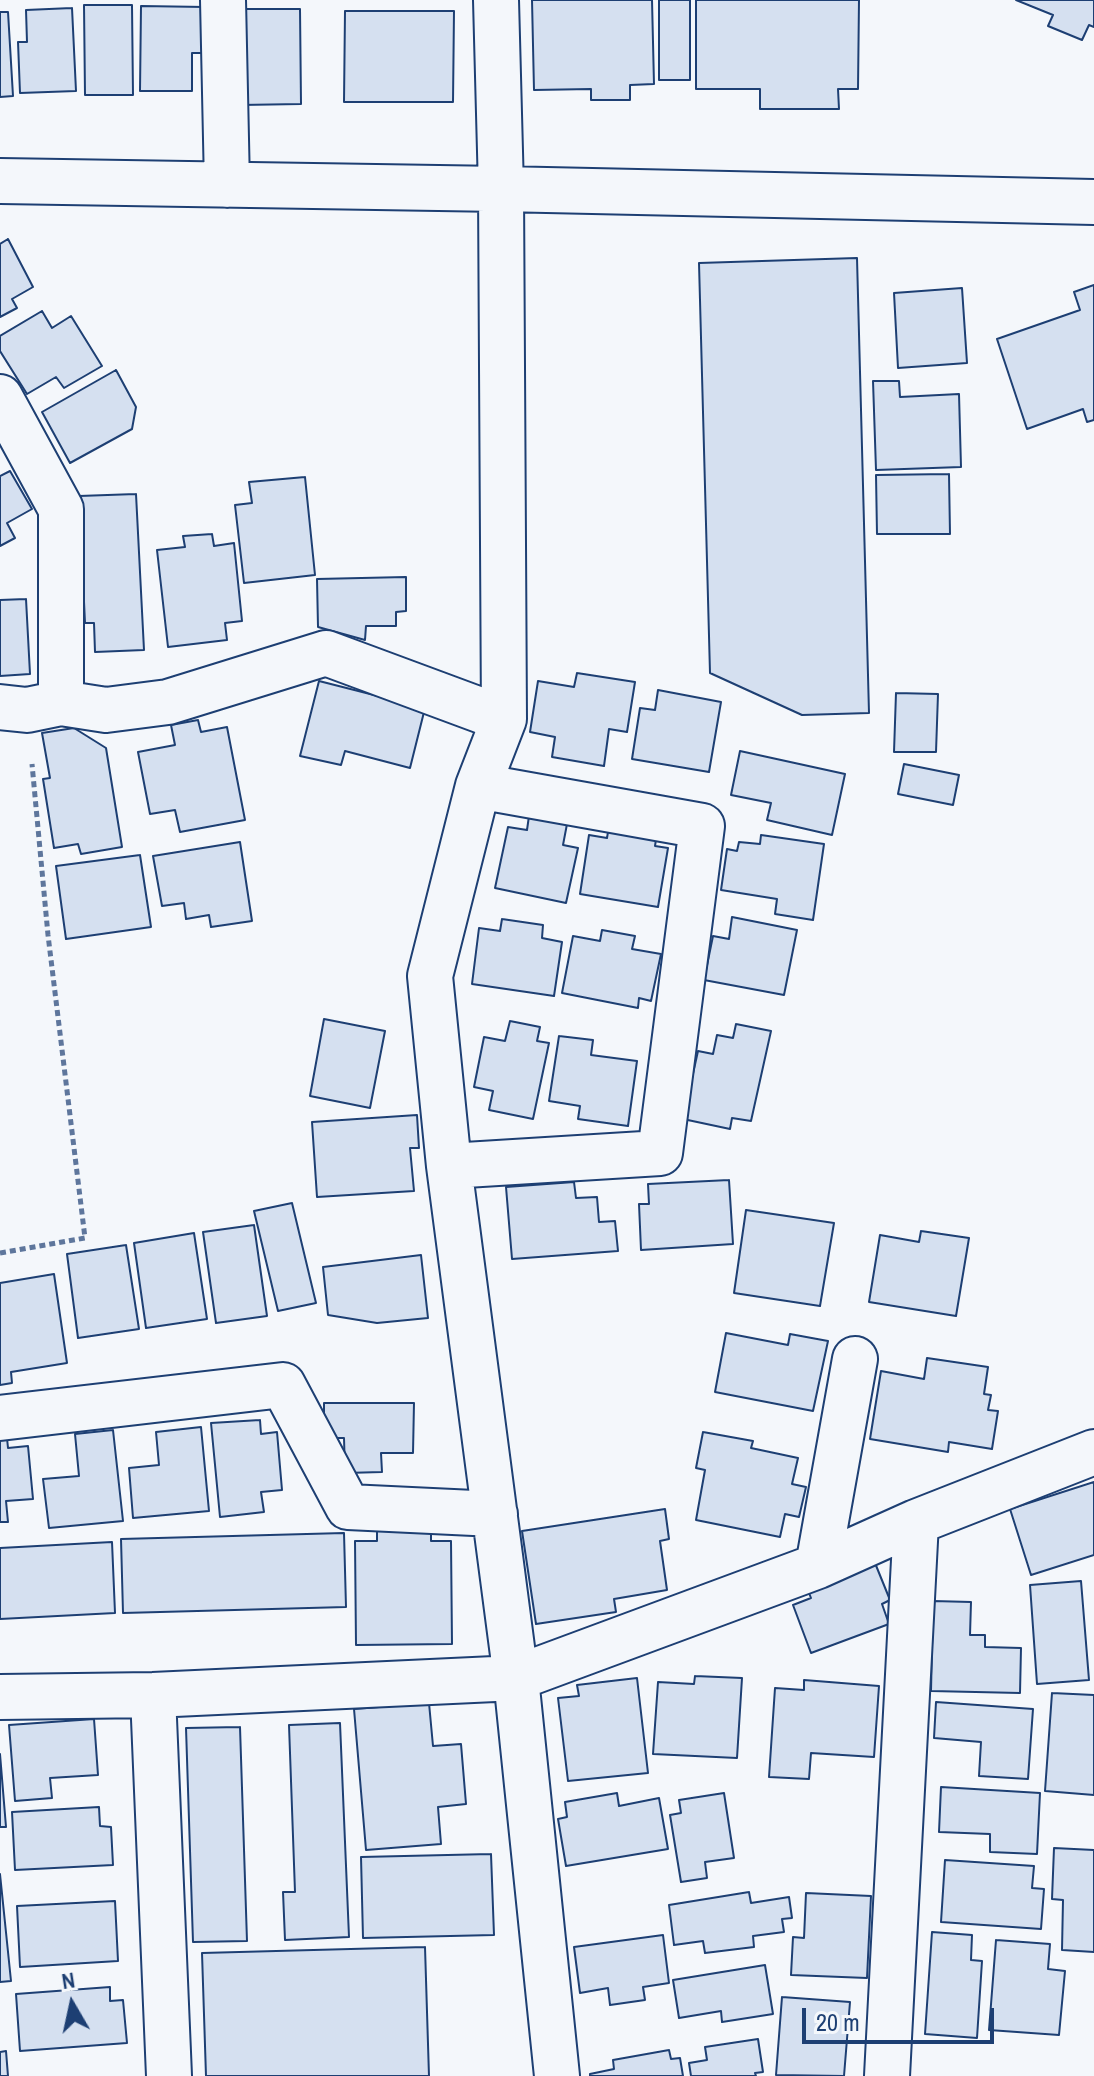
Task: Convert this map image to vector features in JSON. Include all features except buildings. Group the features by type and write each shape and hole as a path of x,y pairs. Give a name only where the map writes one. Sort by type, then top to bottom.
{"street":[{"path":"223,0 227,185"},
{"path":"496,0 501,189 504,719 478,786 430,976 449,1166 516,1678 557,2076"},
{"path":"0,181 1094,202"},
{"path":"0,397 61,509 29,707 106,710 168,702 326,653 504,719"},
{"path":"449,1166 660,1153 702,826 478,786"},
{"path":"818,1566 855,1359"},
{"path":"0,1418 283,1385 348,1507 495,1514"},
{"path":"0,1697 153,1695 516,1678 818,1566 916,1522 1094,1452"},
{"path":"887,2076 916,1522"},
{"path":"153,1695 169,2076"}],"path":[{"path":"0,1253 85,1238 48,935 29,707"}]}
